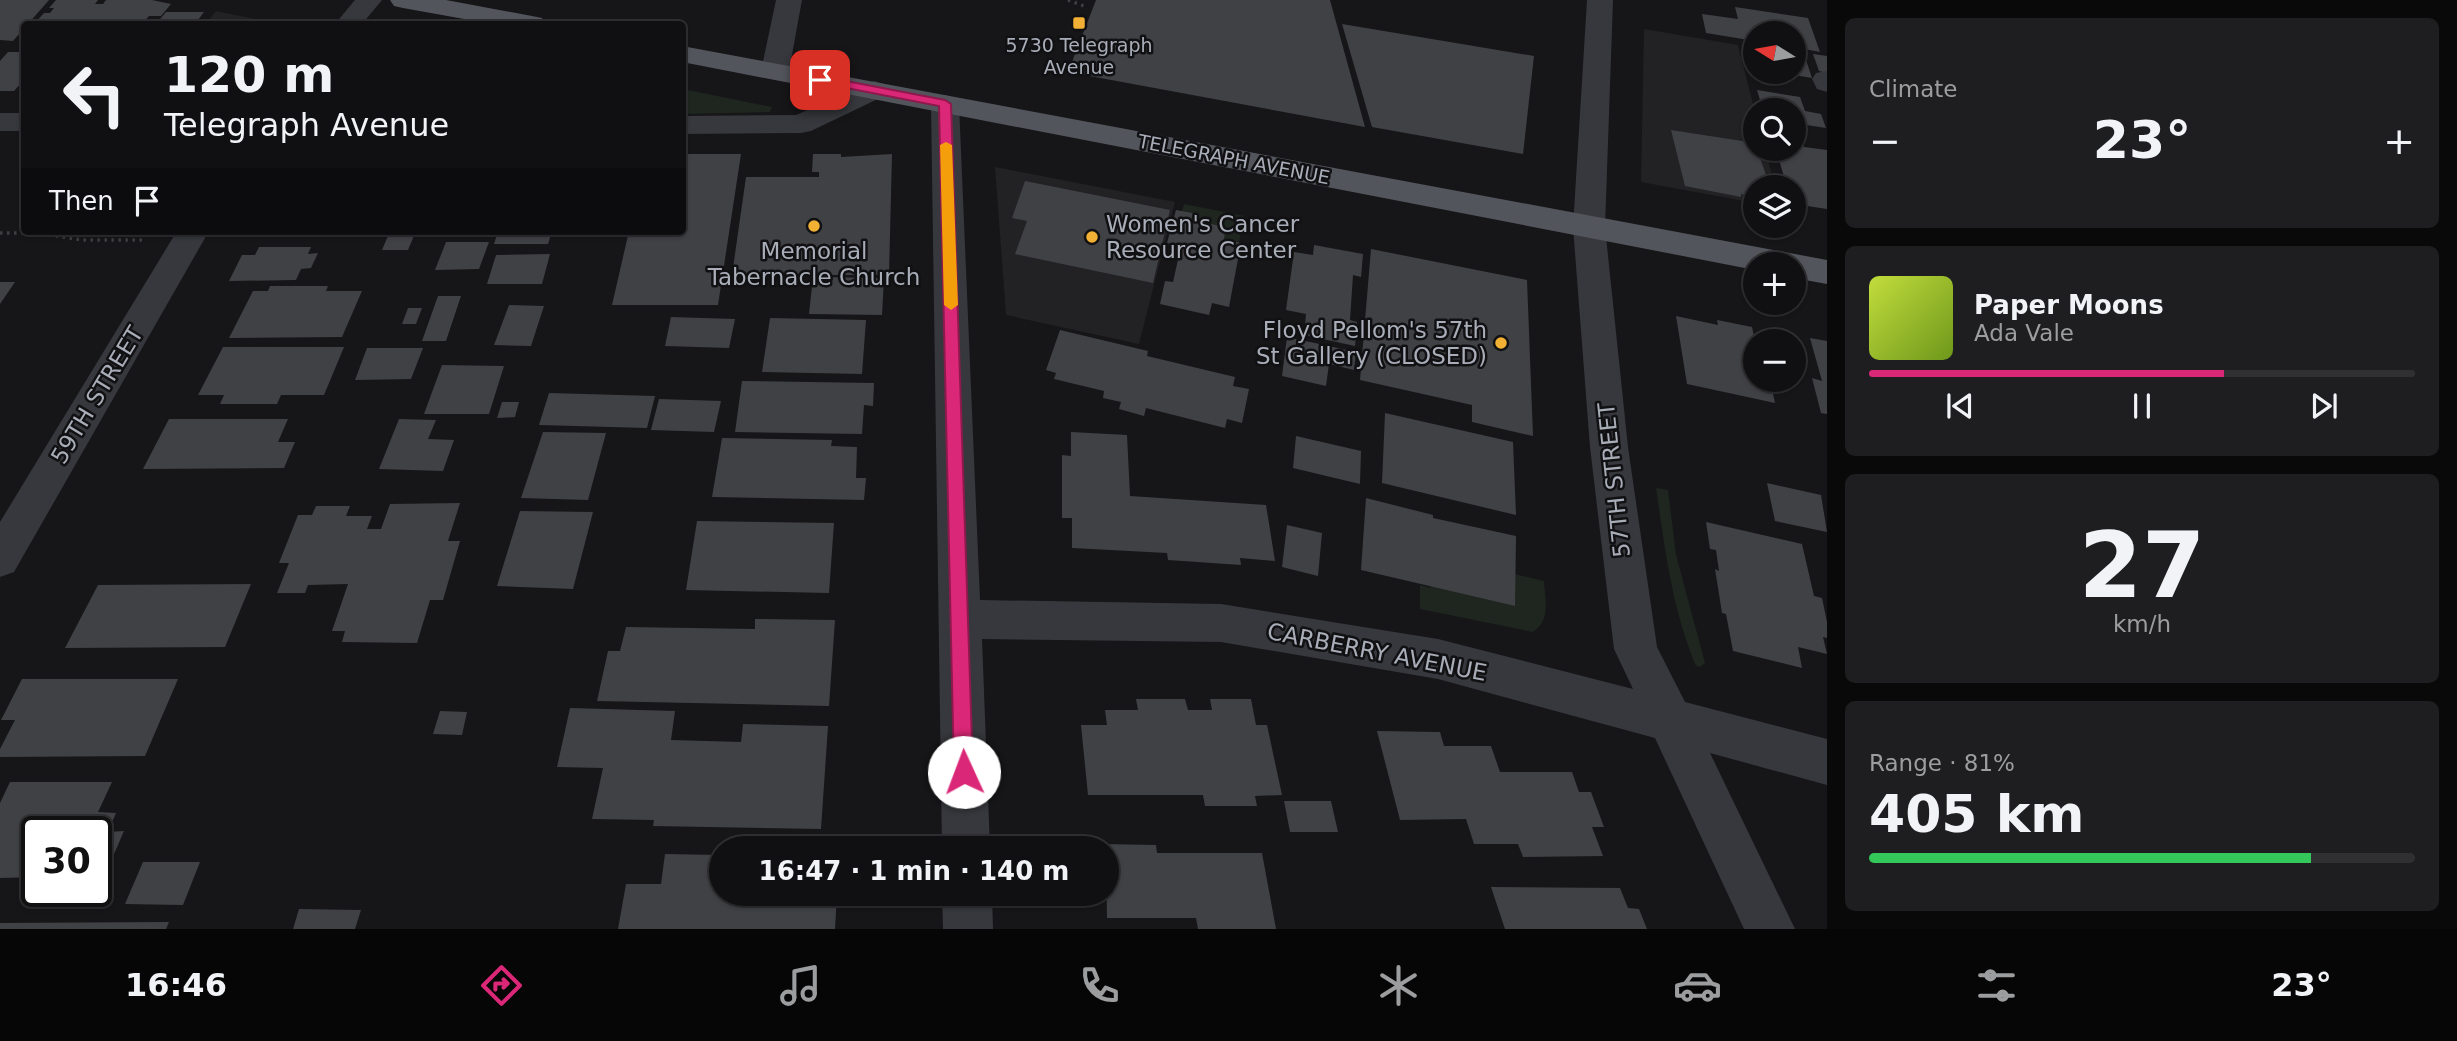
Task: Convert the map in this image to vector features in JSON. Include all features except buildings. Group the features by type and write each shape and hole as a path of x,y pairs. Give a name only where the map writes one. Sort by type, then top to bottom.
{"main road":[{"path":"403,0 515,21"},
{"name":"TELEGRAPH AVENUE","path":"686,55 1743,256"},
{"path":"1806,268 1827,272"}],"street":[{"path":"351,21 369,0"},
{"path":"775,71 789,0"},
{"name":"57TH STREET","path":"1600,0 1589,227 1609,447 1636,649 1770,929"},
{"path":"686,125 802,124 874,90"},
{"path":"945,104 966,836"},
{"path":"0,122 21,122"},
{"name":"59TH STREET","path":"0,559 191,236"},
{"name":"CARBERRY AVENUE","path":"959,619 1221,623 1438,659 1827,762"},
{"path":"967,906 968,929"}],"path":[{"path":"1068,0 1084,6"},
{"path":"0,233 21,233"},
{"path":"51,235 82,240 191,236"}],"shaded area":[{"path":"216,11 264,21 208,21"},
{"path":"1644,29 1738,45 1743,65 1743,84 1748,84 1751,98 1743,98 1743,161 1768,161 1772,175 1743,175 1743,201 1641,182"},
{"path":"686,90 772,107 770,112 686,114"},
{"path":"995,167 1175,202 1139,344 1006,315"},
{"path":"1184,204 1244,216 1239,242 1224,239 1226,227 1191,220 1193,213 1182,211"},
{"path":"1656,488 1668,490 1676,555 1705,663 1700,667 1696,666 1675,601"},
{"path":"1514,574 1544,581 1545,616 1533,632 1420,609 1420,585 1431,588 1431,585 1515,606"}],"slow traffic":[{"path":"946,145 951,305"}],"place":[{"name":"5730 Telegraph Avenue","path":"1079,23"},
{"name":"Memorial Tabernacle Church","path":"814,226"},
{"name":"Women's Cancer Resource Center","path":"1092,237"},
{"name":"Floyd Pellom's 57th St Gallery (CLOSED)","path":"1501,343"}],"route":[{"path":"820,80 945,104 964,772"}]}
